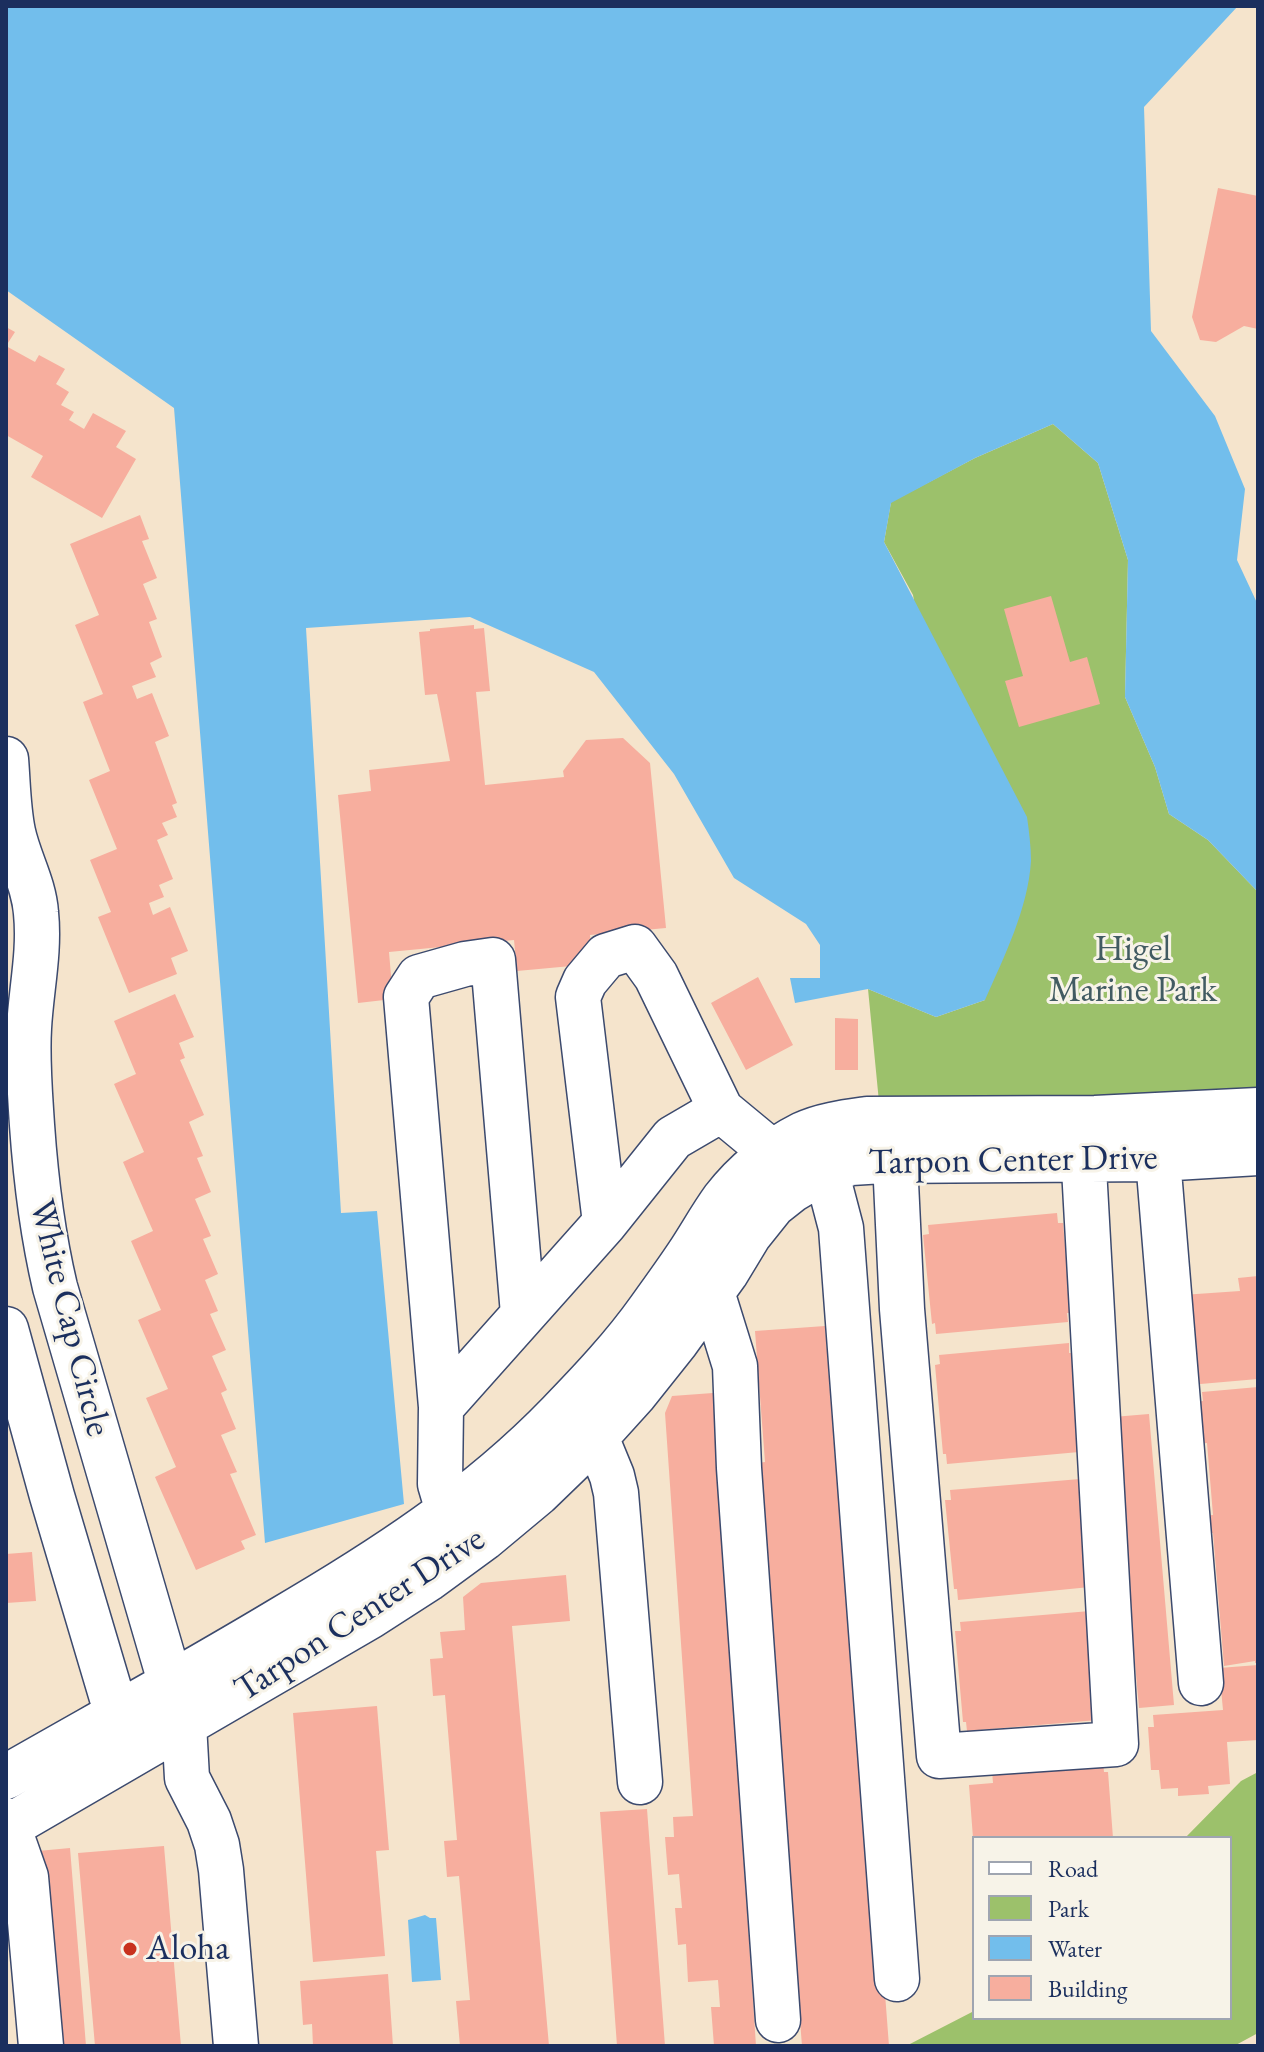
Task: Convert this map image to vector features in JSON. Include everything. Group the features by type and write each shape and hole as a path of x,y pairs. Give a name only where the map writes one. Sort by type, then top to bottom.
{"street":[{"name":"White Cap Circle","path":"6,759 14,834 31,883 36,913 29,1083 21,1168 178,1705 187,1778 209,1821 219,1858 236,2046"},
{"path":"605,1223 578,997 585,981 606,956 635,947 656,976 721,1110 797,1171 841,1228 897,1979"},
{"path":"469,1549 448,1511 440,1484 441,1407 406,997 419,977 493,960 523,1314"},
{"path":"441,1407 605,1223 673,1138 721,1110"},
{"name":"Tarpon Center Drive","path":"6,1777 116,1713 178,1705 369,1617 469,1549 538,1493 580,1423 606,1365 648,1312 696,1280 724,1200 739,1182 851,1163 895,1161 1083,1139 1159,1116 1258,1110"},
{"path":"1159,1116 1158,1159 1201,1683"},
{"name":"Tarpon Center Drive","path":"797,1171 805,1133 836,1123 867,1119 895,1118 1083,1139 1158,1159 1258,1153"},
{"path":"895,1118 902,1309 939,1756 1116,1744 1083,1139"},
{"path":"696,1280 735,1366 739,1468 778,2020"},
{"name":"White Cap Circle","path":"6,1329 129,1756"},
{"name":"Tarpon Center Drive","path":"7,1825 129,1756 178,1705 339,1585 398,1548 508,1463 580,1423"},
{"path":"580,1423 612,1476 616,1493 640,1782"},
{"path":"7,1825 26,1877 41,2046"}],"green space":[{"name":"Higel Marine Park","path":"1053,424 1098,463 1128,560 1125,697 1155,767 1169,814 1208,840 1258,892 1258,1092 879,1102 868,989 936,1017 985,1000 913,595 884,542 891,502 975,458"},
{"path":"1258,1772 1258,2033 1234,2046 906,2046 972,2012 972,2020 1232,2020 1232,1836 1187,1836 1241,1781"}],"water":[{"path":"6,6 1238,6 1144,107 1151,331 1215,416 1245,489 1237,560 1258,605 1258,892 1208,840 1169,814 1155,767 1125,697 1128,560 1098,463 1053,424 975,458 891,503 884,542 1027,817 1030,845 1029,879 1020,915 985,1000 936,1017 868,989 795,1003 790,978 820,978 820,945 806,924 734,878 674,774 594,672 470,617 306,628 341,1213 377,1211 404,1504 265,1543 174,408 6,290"},
{"path":"425,1915 436,1918 441,1980 412,1982 408,1920"}],"building":[{"path":"1218,188 1258,196 1258,329 1244,326 1216,342 1200,340 1192,317"},
{"path":"6,327 15,332 6,346"},
{"path":"6,346 35,362 39,355 65,369 56,384 69,392 61,405 74,412 69,420 84,429 93,413 126,431 116,447 136,459 102,518 31,477 43,456 6,435"},
{"path":"140,515 149,539 142,541 157,578 143,584 157,619 149,622 162,657 150,663 156,677 132,686 137,699 152,693 169,736 155,742 177,803 172,805 177,817 162,823 168,835 157,840 173,879 159,885 164,897 149,903 153,915 170,907 188,951 171,958 177,974 129,993 98,917 111,912 90,860 117,849 89,780 110,771 83,702 103,694 75,625 99,615 70,544"},
{"path":"1051,596 1070,662 1087,657 1100,704 1019,727 1005,681 1023,676 1004,609"},
{"path":"474,625 474,629 484,628 490,691 476,692 485,785 564,777 563,771 586,740 623,738 650,763 666,928 590,935 593,964 517,971 514,940 389,952 393,999 358,1003 338,795 371,791 369,770 450,761 437,694 425,695 419,632"},
{"path":"758,977 793,1045 746,1070 711,1003"},
{"path":"175,994 194,1037 179,1043 185,1058 180,1060 204,1115 189,1122 203,1156 197,1158 211,1192 195,1199 211,1236 203,1239 218,1274 205,1280 218,1311 210,1314 226,1350 212,1356 227,1390 221,1393 236,1429 221,1435 237,1472 230,1474 256,1535 241,1541 245,1549 196,1570 155,1477 176,1467 146,1398 168,1389 138,1320 161,1310 131,1241 153,1231 123,1162 144,1152 114,1084 136,1074 114,1021"},
{"path":"835,1018 858,1019 858,1070 835,1070"},
{"path":"1057,1213 1058,1223 1063,1223 1071,1313 1067,1313 1068,1322 936,1334 935,1323 932,1324 923,1235 929,1234 928,1225"},
{"path":"1258,1276 1258,1379 1189,1385 1182,1295 1240,1291 1238,1278"},
{"path":"825,1326 835,1457 844,1456 889,2046 802,2046 757,1463 765,1462 755,1331"},
{"path":"1069,1343 1069,1353 1074,1353 1079,1452 947,1464 946,1454 943,1454 935,1365 940,1364 939,1355"},
{"path":"1258,1387 1258,1663 1224,1666 1213,1533 1203,1534 1201,1516 1213,1515 1207,1443 1196,1444 1192,1402 1203,1401 1202,1392"},
{"path":"713,1393 756,2046 714,2046 711,2007 720,2007 718,1980 688,1982 686,1944 678,1945 675,1908 682,1908 679,1874 668,1875 665,1837 674,1837 673,1817 693,1816 665,1413 672,1396"},
{"path":"1149,1414 1174,1705 1139,1708 1113,1417"},
{"path":"1080,1479 1090,1587 958,1600 957,1589 954,1589 945,1500 951,1500 950,1490"},
{"path":"32,1552 36,1601 6,1603 6,1554"},
{"path":"566,1575 570,1621 512,1626 549,2046 460,2046 456,2001 470,2000 459,1876 447,1877 444,1841 457,1840 445,1695 433,1696 430,1659 443,1658 440,1632 465,1630 463,1597 481,1583"},
{"path":"1090,1611 1098,1720 967,1731 966,1722 963,1722 955,1631 961,1631 960,1622"},
{"path":"1258,1665 1258,1740 1227,1742 1230,1784 1208,1786 1209,1794 1178,1796 1178,1788 1161,1789 1159,1770 1151,1770 1148,1727 1154,1727 1153,1715 1223,1710 1219,1668"},
{"path":"377,1706 389,1850 376,1851 385,1956 313,1962 293,1713"},
{"path":"1103,1762 1104,1772 1108,1772 1113,1836 973,1836 969,1785 993,1783 992,1771"},
{"path":"647,1809 665,2046 617,2046 600,1812"},
{"name":"Aloha","path":"164,1846 181,2046 95,2046 78,1853"},
{"path":"70,1848 86,2046 53,2046 38,1851"},
{"path":"388,1974 393,2046 313,2046 312,2024 303,2025 300,1981"}],"place":[{"name":"Aloha","path":"130,1949"}]}
